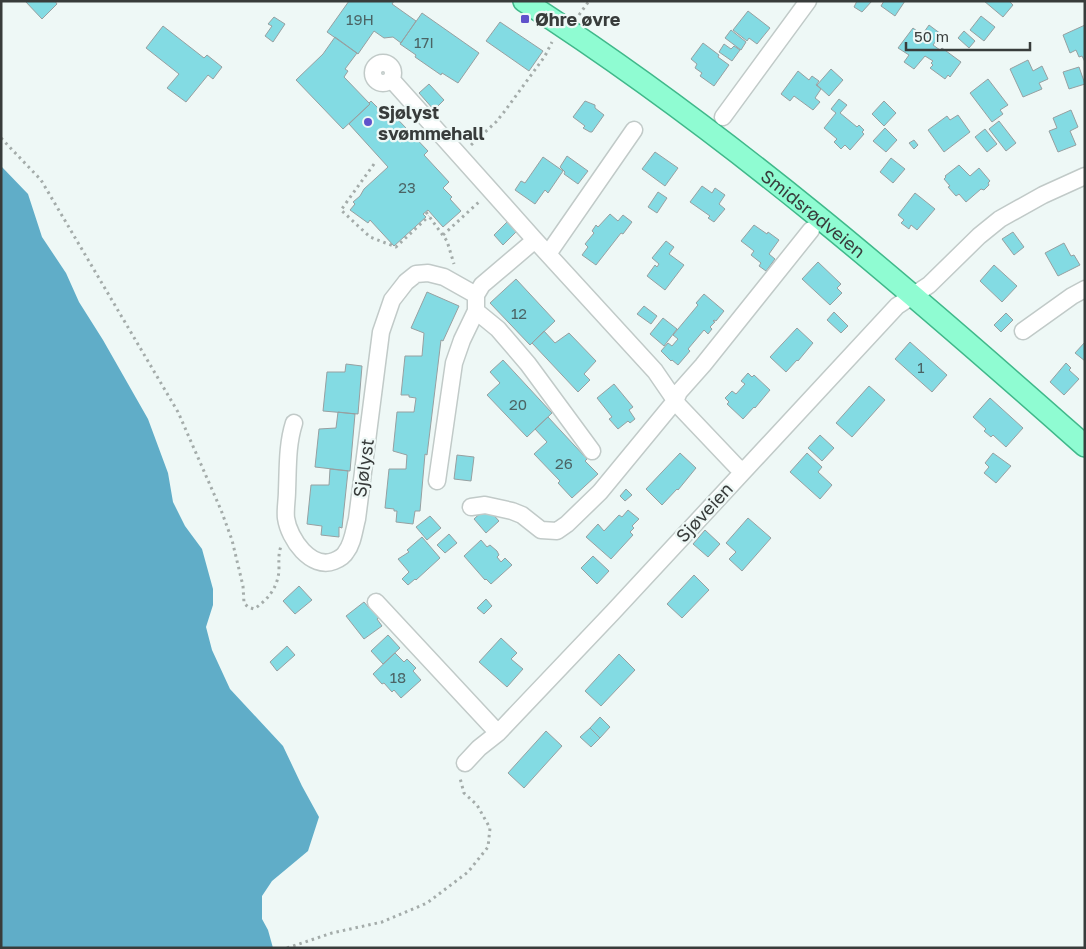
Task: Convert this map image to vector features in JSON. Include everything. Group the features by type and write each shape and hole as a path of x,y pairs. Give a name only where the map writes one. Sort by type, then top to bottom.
{"main road":[{"name":"Smidsrødveien","path":"524,1 571,21 653,88 753,163 914,295 1085,446"}],"street":[{"path":"723,116 808,1"},
{"path":"391,79 534,240 655,371 675,401 736,466 743,471"},
{"path":"548,254 634,130"},
{"name":"Sjøveien","path":"466,763 478,748 498,733 613,612 897,306 929,285 979,236 1000,219 1043,195 1085,176"},
{"name":"Smidsrødveien","path":"675,401 679,392 811,230"},
{"path":"437,481 454,362 482,285 534,240"},
{"name":"Sjølyst","path":"294,423 290,437 286,518 290,531 311,558 320,563 327,563 340,558 346,553 352,538 382,332 392,300 406,282 416,274 428,273 444,277 476,303 528,364 592,451"},
{"path":"1023,331 1085,289"},
{"path":"471,507 485,505 512,511 522,515 541,530 557,531 567,524 600,492 675,401"},
{"path":"376,602 498,733"}],"path":[{"path":"460,155 496,122 571,21 589,1"},
{"path":"1,138 41,180 178,412 221,510 232,540 243,586 244,603 248,607 254,609 274,590 278,580 279,551 282,541 290,531"},
{"path":"374,164 341,210 370,237 396,247 429,216"},
{"path":"426,212 447,241 454,262 452,282"},
{"path":"443,235 466,214"},
{"path":"287,948 332,933 382,922 427,903 468,872 488,847 490,828 477,805 464,793 460,776 466,763"}],"water":[{"path":"1,166 28,194 42,237 66,273 79,302 148,419 168,473 173,502 185,526 202,549 213,589 213,605 206,627 212,650 230,689 283,746 319,817 308,851 272,881 262,896 262,919 268,930 273,948 1,948"}],"building":[{"path":"25,1 55,1 57,4 42,19"},
{"path":"349,1 394,1 392,4 416,21 401,43 393,37 384,38 374,31 358,54 327,32"},
{"path":"857,1 872,1 862,12 854,7"},
{"path":"884,1 905,1 895,16 881,6"},
{"path":"984,1 1009,1 1013,5 1003,17"},
{"path":"748,11 770,28 757,44 749,38 747,41 733,30"},
{"path":"422,13 479,53 458,83 442,73 441,75 400,44"},
{"path":"981,16 995,27 984,41 970,30"},
{"path":"274,17 285,24 273,42 265,36 272,26 268,24"},
{"path":"500,22 543,51 529,71 486,41"},
{"path":"929,25 941,34 933,45 940,50 942,48 961,62 950,77 948,75 945,79 930,68 933,65 931,63 933,61 925,56 914,69 904,62 909,55 898,48 913,28 922,35"},
{"path":"1085,25 1085,62 1082,56 1079,57 1076,50 1070,53 1063,35"},
{"path":"163,26 204,58 207,55 222,67 213,79 208,75 186,102 167,88 179,74 146,48"},
{"path":"731,30 746,42 741,50 725,38"},
{"path":"964,31 975,41 969,48 958,38"},
{"path":"335,37 357,53 345,69 348,71 344,77 370,104 343,129 296,80 323,54"},
{"path":"703,43 729,65 714,86 700,76 702,73 695,68 697,64 691,59"},
{"path":"724,44 731,49 734,46 740,50 732,61 719,52"},
{"path":"1028,60 1033,71 1042,66 1048,79 1039,83 1042,89 1023,97 1010,69"},
{"path":"1079,67 1085,84 1069,89 1063,72"},
{"path":"831,69 843,80 829,96 817,85"},
{"path":"798,71 809,80 812,76 819,81 816,85 821,89 815,98 820,102 813,110 794,96 790,101 781,94"},
{"path":"988,79 1008,105 1000,110 1003,114 992,122 970,93"},
{"path":"429,84 444,100 434,110 419,93"},
{"path":"839,99 847,105 840,113 857,127 859,125 864,130 862,132 864,134 850,150 845,145 841,149 834,142 837,139 824,128 836,113 831,109"},
{"path":"371,101 379,109 384,105 428,151 424,155 449,182 443,188 452,197 450,199 461,211 443,227 428,210 423,214 426,217 394,246 370,220 368,223 350,210 355,204 353,202 364,189 388,167 349,124"},
{"path":"585,101 595,105 595,108 604,115 592,132 583,128 585,126 573,117"},
{"path":"884,101 896,113 884,126 872,114"},
{"path":"1071,110 1078,127 1070,131 1076,145 1058,152 1049,131 1057,128 1053,118"},
{"path":"958,115 970,132 944,152 928,130 947,116 950,120"},
{"path":"999,121 1016,143 1006,151 989,129"},
{"path":"885,128 897,140 886,152 873,141"},
{"path":"985,129 997,144 987,152 975,137"},
{"path":"914,140 918,145 914,149 909,143"},
{"path":"655,152 678,168 665,186 642,169"},
{"path":"567,156 588,171 578,184 564,174 565,172 560,167"},
{"path":"543,157 563,171 548,193 545,190 535,204 515,190 521,181 525,183"},
{"path":"891,158 905,169 893,183 880,172"},
{"path":"959,165 970,176 979,168 990,181 984,190 981,189 966,202 959,194 956,196 944,179 945,176"},
{"path":"702,186 712,193 715,188 725,195 719,204 725,209 714,222 708,218 710,216 690,202"},
{"path":"658,192 667,198 657,213 648,207"},
{"path":"915,193 935,209 917,230 911,225 909,229 901,223 904,220 898,215"},
{"path":"610,214 618,221 623,215 632,222 596,265 582,255 588,247 585,244 594,233 592,231 596,225 598,227"},
{"path":"507,222 516,232 503,245 494,235"},
{"path":"754,225 779,240 769,254 775,259 766,271 759,266 761,263 751,255 754,251 741,241"},
{"path":"1013,232 1024,247 1014,255 1002,239"},
{"path":"666,241 674,247 669,254 684,265 665,290 647,276 655,265 657,267 659,264 652,258"},
{"path":"1064,243 1071,256 1074,255 1080,265 1058,276 1045,253"},
{"path":"818,262 841,284 837,288 842,293 830,305 802,279"},
{"path":"994,265 1017,286 1002,302 980,281"},
{"path":"516,279 555,321 530,345 490,303"},
{"path":"427,292 459,306 443,341 441,340 427,455 425,454 420,511 415,511 413,524 396,522 397,511 385,508 389,469 406,469 407,455 393,451 397,412 414,412 416,398 409,397 409,395 401,395 405,356 422,356 424,333 411,328"},
{"path":"704,294 724,311 716,321 713,321 715,322 710,327 712,329 708,334 704,330 688,349 690,351 678,365 661,351 668,343 672,346 678,339 673,335 698,305 696,303"},
{"path":"644,306 657,316 651,324 637,314"},
{"path":"834,312 848,326 841,333 827,320"},
{"path":"1006,313 1013,320 1001,332 994,325"},
{"path":"663,318 677,329 664,346 650,334"},
{"path":"797,328 813,343 786,372 770,357"},
{"path":"544,331 555,343 569,333 596,361 584,374 590,380 578,392 532,343"},
{"path":"910,342 947,375 932,392 895,359"},
{"path":"1085,342 1085,361 1075,353"},
{"path":"503,360 552,413 527,437 487,395 500,383 490,372"},
{"path":"1066,363 1071,368 1069,370 1079,379 1064,395 1050,382"},
{"path":"346,364 362,366 358,414 323,411 327,372 345,372"},
{"path":"748,373 752,377 754,375 770,390 743,419 727,404 729,402 725,398 732,391 736,394 745,384 741,381"},
{"path":"614,384 633,407 629,410 635,419 630,423 628,421 618,429 609,419 612,417 597,398"},
{"path":"869,386 885,400 852,437 836,423"},
{"path":"990,398 1023,428 1006,447 993,435 991,437 984,431 986,429 973,417"},
{"path":"338,412 355,414 350,471 315,467 319,429 336,428"},
{"path":"548,417 587,459 585,461 598,474 572,498 558,483 560,481 534,454 547,442 535,429"},
{"path":"820,435 834,448 822,461 808,448"},
{"path":"680,453 696,468 678,490 662,505 646,489"},
{"path":"807,453 822,467 818,472 832,485 820,499 790,472"},
{"path":"993,453 1011,466 996,483 984,473 989,467 985,463"},
{"path":"457,455 474,457 471,481 454,479"},
{"path":"330,469 348,471 342,528 339,527 339,537 321,535 322,526 307,524 311,485 329,485"},
{"path":"626,489 632,495 625,501 620,496"},
{"path":"485,509 490,511 499,521 486,533 474,519"},
{"path":"628,510 639,519 632,526 634,528 630,532 633,535 611,559 586,537 598,524 604,531 619,515 622,517"},
{"path":"430,516 441,528 427,540 416,527"},
{"path":"748,518 771,538 742,571 729,559 736,552 726,543"},
{"path":"705,530 720,544 708,557 693,544"},
{"path":"449,534 457,543 445,553 437,545"},
{"path":"422,537 440,558 408,585 402,579 409,572 398,559 409,552 407,550"},
{"path":"481,540 487,547 490,545 497,551 499,555 497,557 501,562 505,558 512,565 491,584 485,580 464,556"},
{"path":"593,556 609,571 597,584 581,568"},
{"path":"694,575 709,590 682,618 667,604"},
{"path":"299,586 312,600 295,614 283,601"},
{"path":"486,599 492,606 484,614 477,608"},
{"path":"364,602 370,609 373,607 380,617 377,619 382,626 364,639 346,616"},
{"path":"388,635 400,648 383,664 371,651"},
{"path":"501,638 517,653 511,659 523,669 507,687 479,662"},
{"path":"287,646 295,655 277,671 270,662"},
{"path":"395,653 404,662 407,659 416,668 413,671 421,680 401,698 394,690 392,692 384,683 382,684 373,674"},
{"path":"619,654 635,670 601,706 585,691"},
{"path":"600,717 610,727 600,738 590,728"},
{"path":"590,728 600,738 591,747 580,737"},
{"path":"546,731 562,746 524,788 508,773"}],"place":[{"name":"Øhre øvre","path":"525,19"},
{"name":"Sjølyst svømmehall","path":"368,122"}]}
